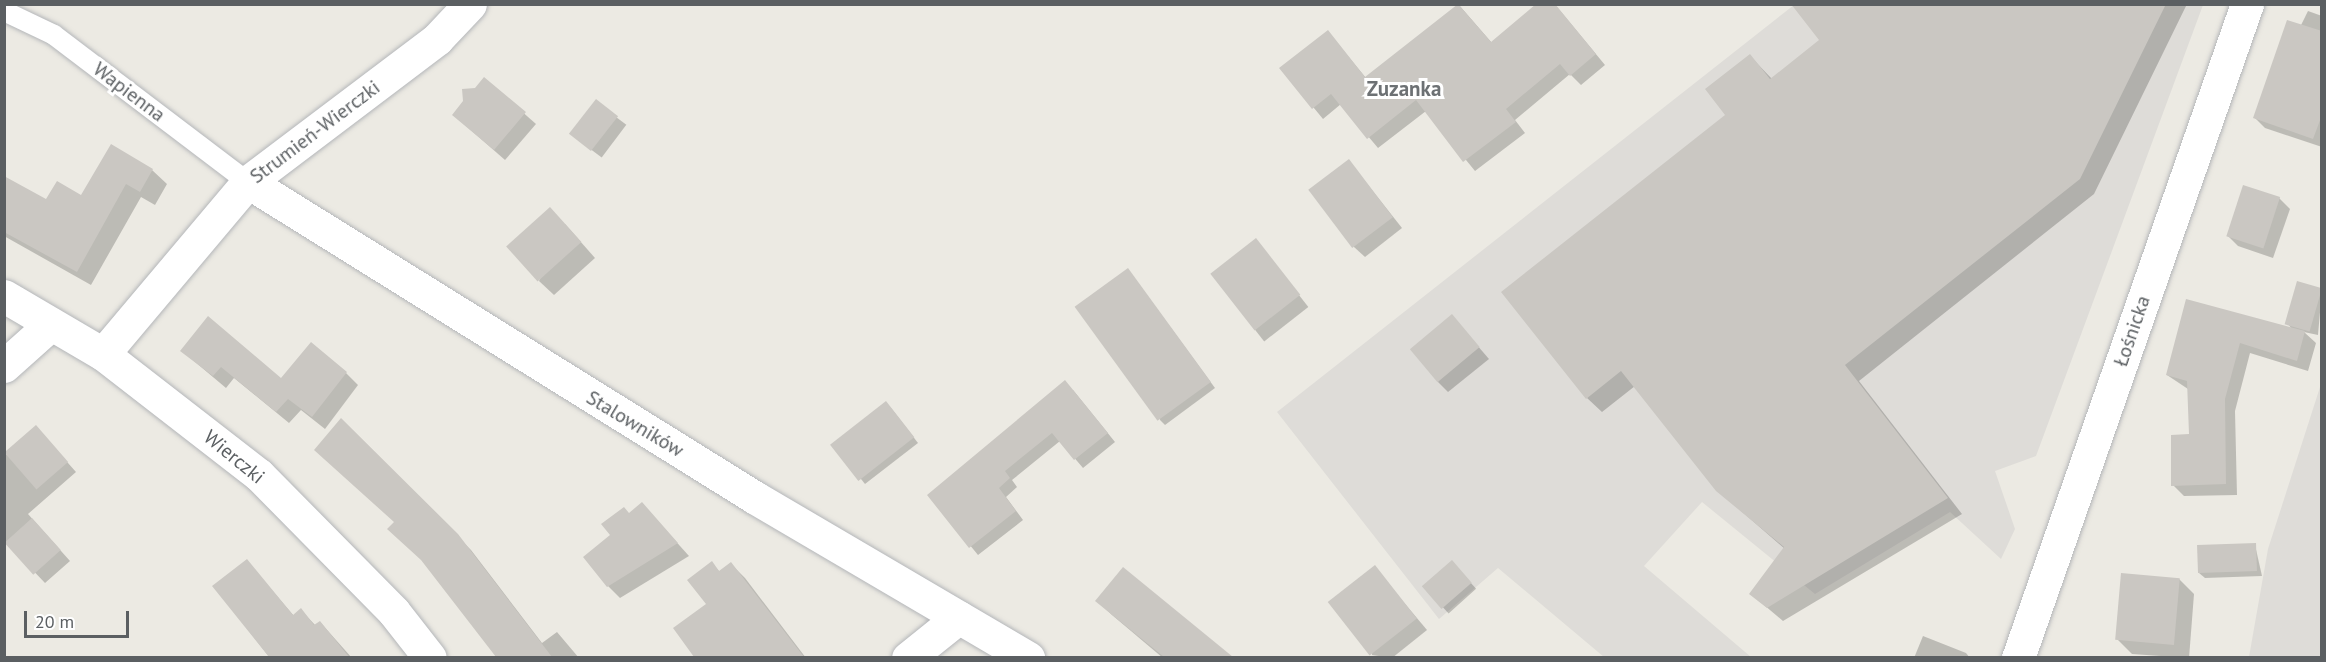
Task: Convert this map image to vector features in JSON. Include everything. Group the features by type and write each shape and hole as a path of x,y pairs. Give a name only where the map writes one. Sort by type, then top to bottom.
{"street":[{"name":"Strumień-Wierczki","path":"103,354 248,182 437,39 470,4"},
{"name":"Łośnicka","path":"2018,657 2247,4"},
{"name":"Stalowników","path":"248,182 595,400 1028,657"},
{"name":"Wierczki","path":"4,296 103,354 259,475 394,612 430,657"},
{"path":"4,366 51,324"},
{"path":"908,657 959,617"}],"lane":[{"name":"Wapienna","path":"4,11 54,35 248,182"}],"shaded area":[{"path":"1794,5 2203,5 2036,456 1995,471 2015,529 2001,559 1950,512 1815,594 1702,502 1644,566 1751,657 1604,657 1498,568 1439,619 1277,412"},
{"path":"2321,384 2321,657 2249,657 2268,549"}],"building":[{"path":"1458,4 1491,42 1536,4 1555,4 1596,54 1570,76 1560,64 1506,109 1516,122 1463,162 1416,100 1367,139 1331,94 1312,109 1279,68 1328,30 1365,77"},
{"path":"1791,4 2166,4 2080,179 1845,365 1948,498 1767,608 1749,594 1784,547 1716,491 1621,371 1586,399 1501,292 1725,115 1705,89 1750,54 1770,79 1819,40"},
{"path":"2287,20 2322,31 2322,115 2313,139 2253,118"},
{"path":"484,77 526,112 494,150 452,115 463,101 462,89 475,88"},
{"path":"596,99 618,116 591,151 569,134"},
{"path":"111,144 153,169 140,192 126,184 77,272 4,232 4,176 46,199 57,181 81,195"},
{"path":"1349,159 1393,217 1352,248 1308,190"},
{"path":"2243,185 2280,197 2263,248 2226,236"},
{"path":"550,207 581,242 538,281 506,246"},
{"path":"1256,238 1300,295 1255,330 1210,274"},
{"path":"1128,268 1211,382 1157,421 1075,307"},
{"path":"2297,281 2322,288 2310,331 2285,324"},
{"path":"2186,299 2305,331 2297,361 2240,343 2225,399 2226,484 2171,486 2171,435 2189,434 2187,381 2166,375"},
{"path":"1452,314 1480,347 1438,382 1410,349"},
{"path":"208,316 281,378 311,342 347,372 312,417 288,399 276,412 221,367 213,376 180,351"},
{"path":"1065,380 1108,433 1074,460 1052,433 1005,471 1010,478 999,488 1016,511 969,548 927,495"},
{"path":"886,401 914,437 858,481 830,445"},
{"path":"341,418 458,534 552,657 496,657 421,560 387,529 394,522 314,450"},
{"path":"36,425 68,462 36,490 4,453"},
{"path":"642,502 678,543 607,587 583,557 610,535 601,524 624,507 629,513"},
{"path":"32,518 61,550 33,575 5,543"},
{"path":"2256,543 2257,571 2198,573 2197,545"},
{"path":"247,559 293,615 301,608 314,625 320,621 349,657 269,657 212,586"},
{"path":"1452,560 1472,583 1441,609 1422,586"},
{"path":"712,561 719,571 731,562 804,657 694,657 673,628 706,604 687,580"},
{"path":"1375,565 1417,619 1370,656 1328,602"},
{"path":"1123,567 1233,657 1164,657 1095,601"},
{"path":"2121,573 2180,578 2174,645 2115,640"}],"district":[{"name":"Zuzanka","path":"1404,89"}]}
